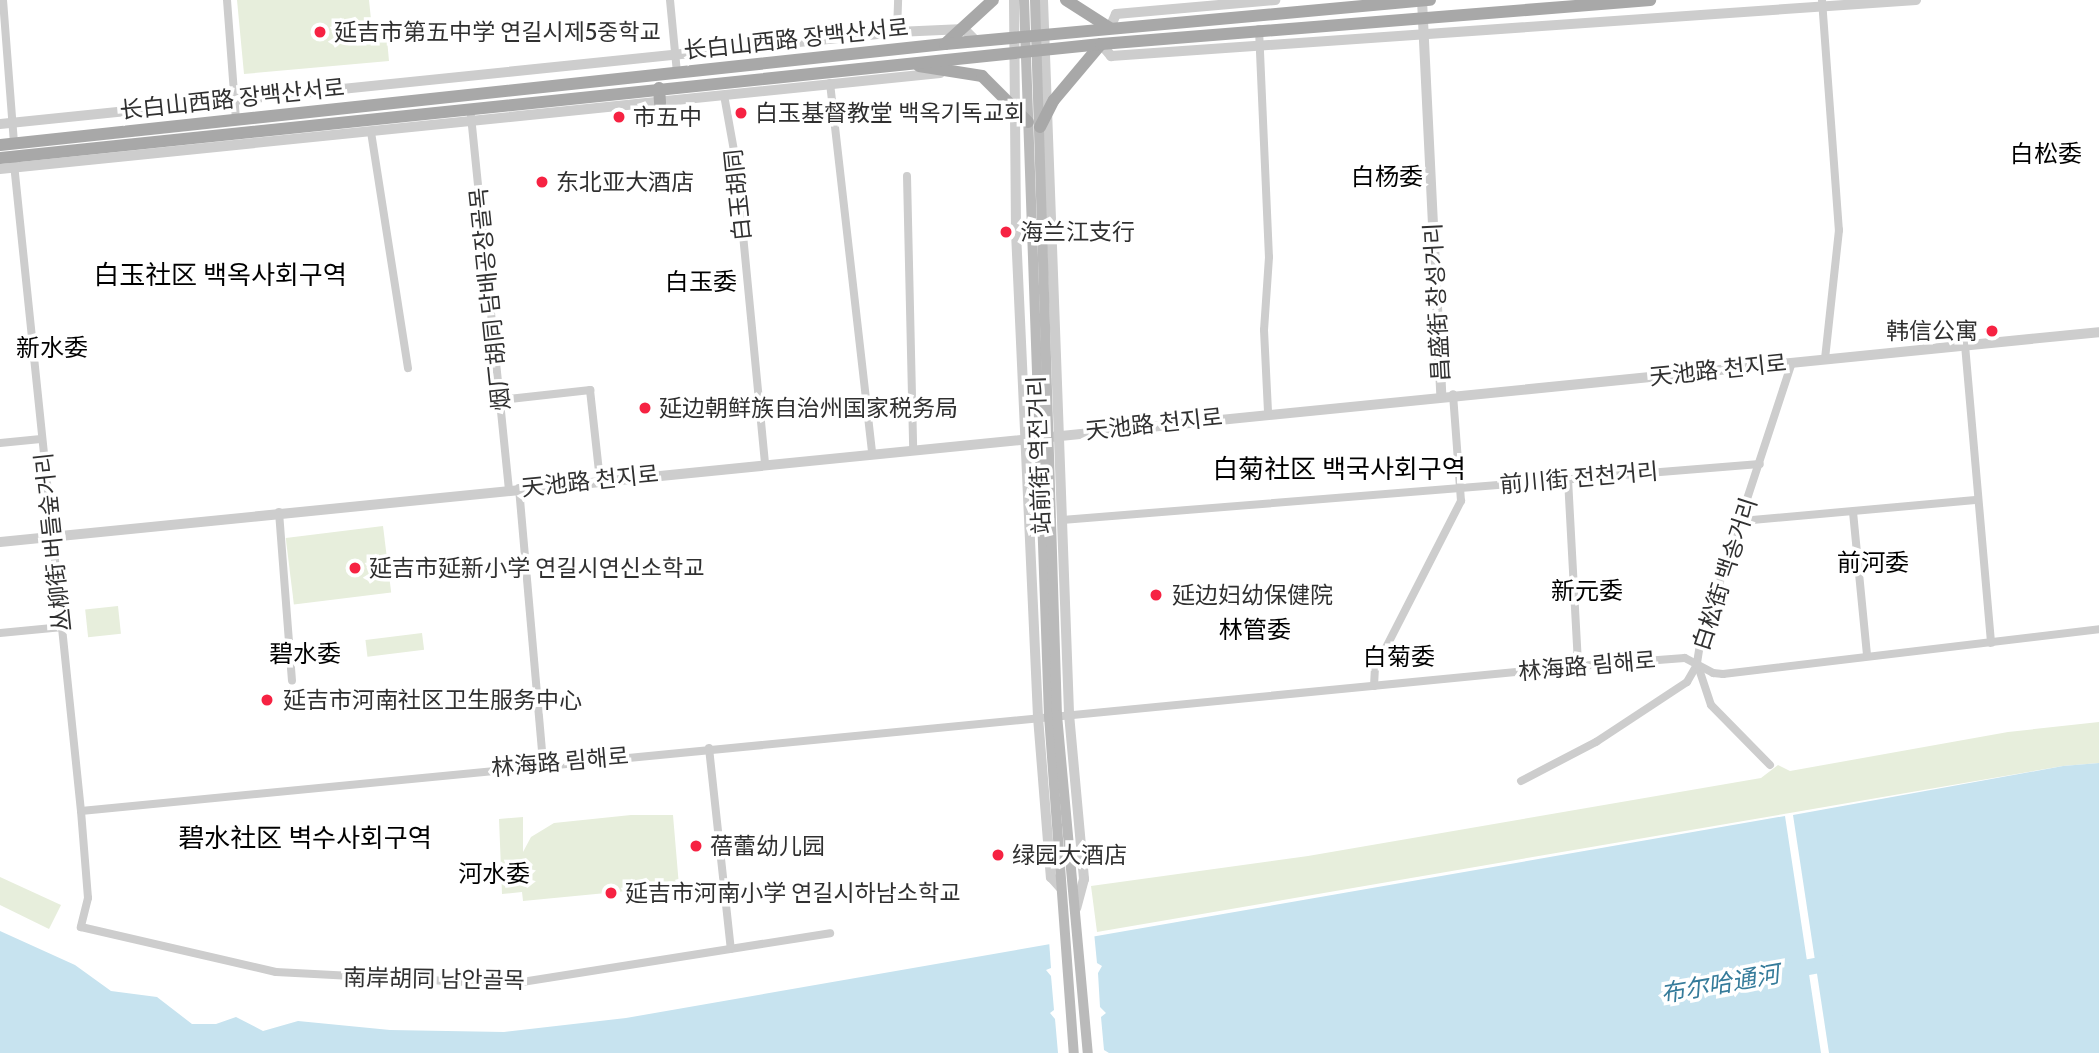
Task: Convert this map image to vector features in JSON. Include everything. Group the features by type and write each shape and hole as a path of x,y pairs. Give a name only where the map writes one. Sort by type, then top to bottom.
{"main road":[{"path":"945,44 993,0"},
{"name":"站前街 역전거리","path":"1024,0 1030,35 1034,124 1038,435 1048,716 1074,1053"},
{"name":"站前街 역전거리","path":"1030,35 1035,0"},
{"path":"1066,0 1110,28"},
{"name":"长白山西路 장백산서로","path":"0,145 1030,35 1430,0"},
{"name":"长白山西路 장백산서로","path":"9,161 470,114 659,88 1101,44 1259,29 1650,0"},
{"path":"916,64 941,73 970,71 982,76 1034,124 1101,44"},
{"path":"659,88 660,103"},
{"name":"站前街 역전거리","path":"1048,716 1077,913"},
{"path":"1077,913 1088,1053"}],"street":[{"path":"3,0 14,143"},
{"path":"227,0 236,120"},
{"path":"670,0 677,73"},
{"path":"897,32 898,0"},
{"name":"站前街 역전거리","path":"1014,0 1030,35 1031,52 1048,108 1069,714 1084,879 1077,913"},
{"name":"站前街 역전거리","path":"1030,35 1044,0"},
{"path":"1110,28 1116,14 1275,0"},
{"name":"昌盛街 창성거리","path":"1422,0 1426,34 1441,395"},
{"name":"长白山西路 장백산서로","path":"1101,44 1111,56 1259,43 1426,34 1822,4 1916,0"},
{"path":"1822,4 1839,230 1825,359"},
{"path":"0,124 897,32 964,29 976,41"},
{"path":"1259,29 1269,257 1264,330 1268,412"},
{"name":"站前街 역전거리","path":"1031,52 1018,109 1016,232 1038,435"},
{"path":"0,169 9,161 371,132 470,114 660,103 941,73"},
{"path":"830,83 872,452"},
{"name":"白玉胡同","path":"724,95 736,162 765,463"},
{"name":"烟厂胡同 담배공장골목","path":"470,114 500,400 514,488 543,764"},
{"path":"371,132 408,368"},
{"name":"丛柳街 버들숲거리","path":"9,161 82,811 88,902 81,927"},
{"path":"907,176 913,448"},
{"name":"天池路 천지로","path":"0,541 1268,412 2099,332"},
{"path":"1965,345 1991,643"},
{"name":"白松街 백송거리","path":"1770,765 1716,712 1698,663 1701,639 1792,363"},
{"path":"500,400 590,390 600,480"},
{"path":"1374,686 1375,669 1458,507 1463,488 1453,394"},
{"path":"0,443 41,439"},
{"name":"前川街 전천거리","path":"1062,520 1760,464"},
{"path":"1568,479 1578,666"},
{"path":"1741,521 1978,500"},
{"path":"279,512 292,681"},
{"path":"1853,512 1867,655"},
{"path":"0,634 63,627"},
{"name":"林海路 림해로","path":"82,811 543,764 1578,666 1676,658 1698,663 1713,674 1723,674 2099,629"},
{"path":"1521,781 1596,742 1688,682 1698,663"},
{"path":"709,748 731,949"},
{"name":"南岸胡同 남안골목","path":"81,927 276,972 421,983 522,982 830,933"}],"green space":[{"name":"延吉市第五中学 연길시제5중학교","path":"237,0 369,0 372,29 386,28 389,61 244,74"},
{"path":"383,526 391,593 294,604 286,538"},
{"path":"118,606 121,634 88,637 85,609"},
{"path":"422,633 424,650 367,657 365,640"},
{"path":"2099,722 2099,763 2063,766 1097,932 1091,886 1308,856 1761,778 1778,765 1790,771 2008,732"},
{"path":"631,815 673,815 679,886 523,901 522,892 502,894 499,819 523,817 523,852 531,837 554,823"},
{"path":"0,877 61,905 49,929 0,905"}],"water":[{"path":"2099,763 2099,1053 1829,1053 1793,815 2063,766"},
{"path":"1785,816 1821,1053 0,1053 0,931 75,965 111,991 157,997 192,1024 216,1024 236,1017 263,1031 298,1021 390,1030 504,1032 626,1018"}],"pier":[{"path":"1094,932 1097,963 1102,966 1098,973 1100,1007 1106,1013 1101,1017 1104,1050 1109,1053 1058,1053 1055,1019 1050,1013 1054,1010 1051,976 1046,970 1051,968 1049,940"}],"waterway":[{"name":"布尔哈通河","path":"1787,971 1837,962"}],"place":[{"name":"延吉市第五中学 연길시제5중학교","path":"320,32"},
{"name":"白玉基督教堂 백옥기독교회","path":"741,113"},
{"name":"市五中","path":"619,117"},
{"name":"东北亚大酒店","path":"542,182"},
{"name":"海兰江支行","path":"1006,232"},
{"name":"韩信公寓","path":"1992,331"},
{"name":"延边朝鲜族自治州国家税务局","path":"645,408"},
{"name":"延吉市延新小学 연길시연신소학교","path":"355,568"},
{"name":"延边妇幼保健院","path":"1156,595"},
{"name":"延吉市河南社区卫生服务中心","path":"267,700"},
{"name":"蓓蕾幼儿园","path":"696,846"},
{"name":"绿园大酒店","path":"998,855"},
{"name":"延吉市河南小学 연길시하남소학교","path":"611,893"}],"district":[{"name":"白松委","path":"2046,154"},
{"name":"白杨委","path":"1387,177"},
{"name":"白玉社区 백옥사회구역","path":"220,276"},
{"name":"白玉委","path":"701,282"},
{"name":"新水委","path":"52,348"},
{"name":"白菊社区 백국사회구역","path":"1339,470"},
{"name":"前河委","path":"1873,563"},
{"name":"新元委","path":"1587,591"},
{"name":"林管委","path":"1255,630"},
{"name":"碧水委","path":"305,654"},
{"name":"白菊委","path":"1399,657"},
{"name":"碧水社区 벽수사회구역","path":"305,839"},
{"name":"河水委","path":"494,874"}]}
